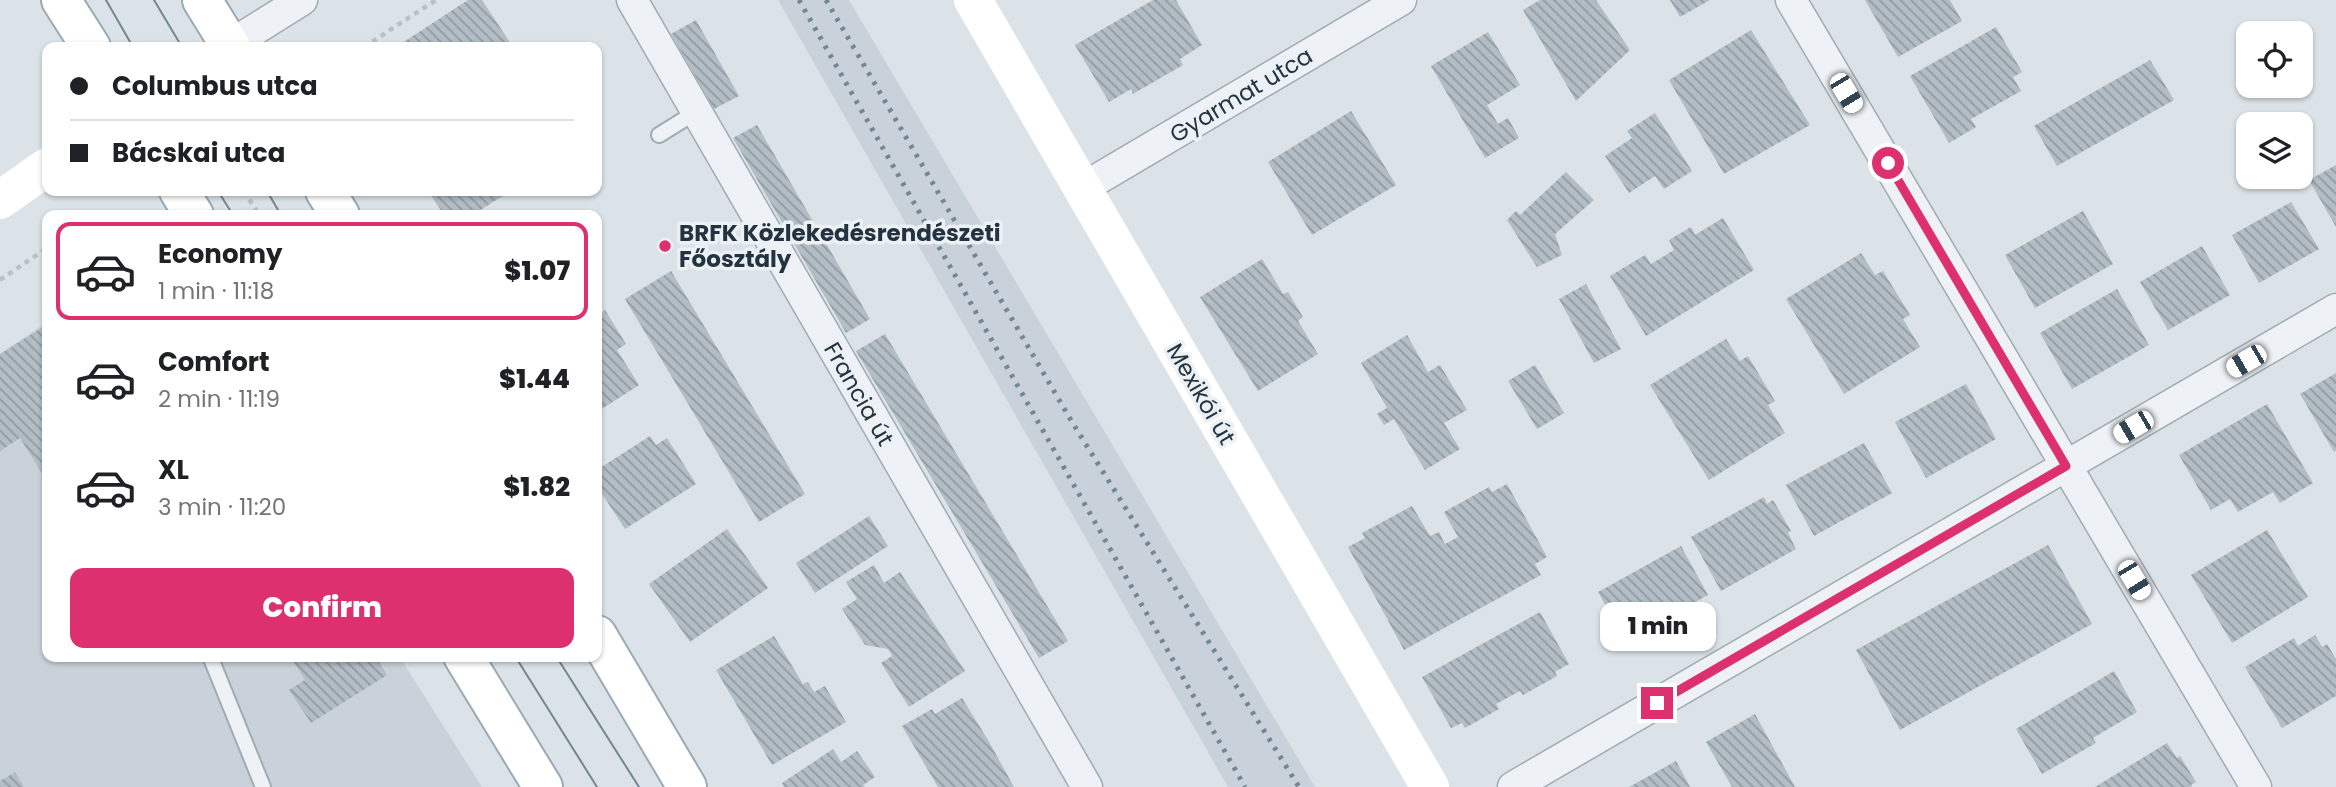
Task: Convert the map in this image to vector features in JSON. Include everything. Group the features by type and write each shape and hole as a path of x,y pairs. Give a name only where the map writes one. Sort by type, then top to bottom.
{"street":[{"path":"61,0 88,42"},
{"path":"202,0 226,42"},
{"path":"237,42 302,0"},
{"name":"Francia út","path":"632,0 1087,787"},
{"name":"Mexikói út","path":"972,0 1430,787"},
{"name":"Gyarmat utca","path":"1081,189 1401,0"},
{"path":"1791,0 2256,787"},
{"path":"0,200 42,171"},
{"path":"1513,787 2336,309"},
{"path":"602,643 687,787"},
{"path":"467,662 543,787"}],"lane":[{"path":"659,135 696,112"},
{"path":"211,662 263,787"}],"path":[{"path":"371,42 436,0"},
{"path":"0,280 42,251"}],"shaded area":[{"path":"778,0 849,0 1315,787 1228,787"},
{"path":"42,325 42,662 403,662 482,787 0,787 0,354"}],"building":[{"path":"468,0 482,0 510,42 404,42"},
{"path":"1153,0 1176,0 1202,45 1180,59 1183,65 1133,94 1131,89 1109,102 1075,45"},
{"path":"1540,0 1596,0 1630,50 1576,101 1523,10"},
{"path":"1670,0 1710,0 1680,17"},
{"path":"1865,0 1950,0 1962,21 1898,57"},
{"path":"696,20 739,96 714,109 671,34"},
{"path":"1996,27 2022,72 2013,77 2021,91 1971,119 1976,127 1949,143 1910,76"},
{"path":"1751,30 1810,125 1724,174 1669,80"},
{"path":"1488,32 1520,85 1487,105 1498,124 1508,118 1519,138 1485,158 1431,66"},
{"path":"2150,60 2174,100 2057,166 2034,126"},
{"path":"1351,111 1396,185 1312,235 1268,162"},
{"path":"1655,113 1692,171 1664,189 1655,176 1629,193 1605,156 1632,138 1627,131"},
{"path":"757,125 870,319 846,333 733,138"},
{"path":"2336,165 2336,227 2313,187 2313,178"},
{"path":"1566,172 1594,200 1555,234 1562,255 1537,267 1507,220 1516,211 1520,215"},
{"path":"431,196 502,196 481,210 441,210"},
{"path":"2291,202 2319,249 2259,283 2232,235"},
{"path":"2083,211 2113,264 2035,308 2005,255"},
{"path":"1723,218 1754,270 1646,336 1610,276 1645,255 1651,264 1674,250 1669,240 1691,227 1695,235"},
{"path":"2202,246 2230,295 2168,330 2140,282"},
{"path":"1861,253 1875,275 1883,271 1910,315 1903,319 1920,347 1844,394 1786,299"},
{"path":"1262,259 1283,294 1288,292 1303,317 1298,321 1318,354 1258,391 1200,297"},
{"path":"671,271 805,494 759,522 625,299"},
{"path":"1586,284 1621,349 1594,363 1559,299"},
{"path":"2117,289 2149,345 2072,389 2040,333"},
{"path":"605,310 626,344 617,350 639,385 602,409 602,312"},
{"path":"42,328 42,473 20,438 0,451 0,354"},
{"path":"885,334 1068,641 1039,658 856,351"},
{"path":"1407,335 1428,372 1440,365 1467,410 1444,423 1460,449 1425,470 1394,419 1384,425 1377,414 1387,408 1361,363"},
{"path":"1726,339 1740,361 1748,356 1775,401 1768,405 1785,433 1709,480 1650,385"},
{"path":"1535,365 1564,413 1537,429 1508,381"},
{"path":"2336,373 2336,450 2334,452 2300,394"},
{"path":"1966,384 1996,439 1926,478 1895,422"},
{"path":"2267,404 2313,483 2280,503 2273,492 2238,512 2230,499 2211,510 2179,455"},
{"path":"650,436 656,445 667,438 696,484 625,529 602,494 602,467"},
{"path":"1864,443 1892,493 1814,536 1786,485"},
{"path":"1507,484 1547,557 1535,564 1541,575 1404,650 1348,547 1365,538 1362,533 1412,506 1430,536 1439,532 1445,544 1458,537 1444,512 1489,487 1492,492"},
{"path":"1764,497 1767,504 1773,500 1791,531 1788,533 1796,549 1721,591 1691,537"},
{"path":"869,516 888,546 815,593 796,563"},
{"path":"727,529 768,588 690,642 649,584"},
{"path":"2267,530 2308,597 2232,643 2191,575"},
{"path":"2048,545 2092,624 1900,730 1856,650"},
{"path":"1681,546 1708,595 1625,640 1598,592"},
{"path":"874,565 884,583 900,572 965,671 909,707 881,663 892,656 888,649 865,645 842,609 857,599 846,582"},
{"path":"1540,612 1569,664 1555,672 1557,676 1523,695 1520,691 1496,704 1499,709 1465,728 1462,723 1451,728 1422,677"},
{"path":"2315,635 2322,647 2327,644 2336,659 2336,696 2282,728 2245,667 2294,638 2298,646"},
{"path":"774,636 803,684 808,682 814,692 825,686 846,722 772,765 716,670"},
{"path":"294,662 379,662 387,675 311,723 289,690 305,680"},
{"path":"2114,671 2137,712 2093,738 2096,743 2042,774 2016,729"},
{"path":"962,698 1014,787 938,787 902,726 932,709 935,714"},
{"path":"1755,714 1795,787 1732,787 1706,742"},
{"path":"2167,743 2177,758 2180,756 2196,782 2192,787 2095,787"},
{"path":"833,749 841,762 857,751 875,777 863,785 865,787 784,787 782,783"},
{"path":"1676,761 1690,787 1629,787"},
{"path":"15,772 24,787 0,787 0,781"}],"tram line":[{"path":"106,0 130,42"},
{"path":"154,0 179,42"},
{"path":"221,196 230,210"},
{"path":"270,196 278,210"},
{"path":"519,662 597,787"},
{"path":"560,662 639,787"}],"railway":[{"path":"799,0 1245,787"},
{"path":"826,0 1072,422 1299,787"}],"place":[{"name":"BRFK Közlekedésrendészeti Főosztály","path":"665,246"}],"route":[{"path":"1657,703 2066,466 1888,163"}]}
